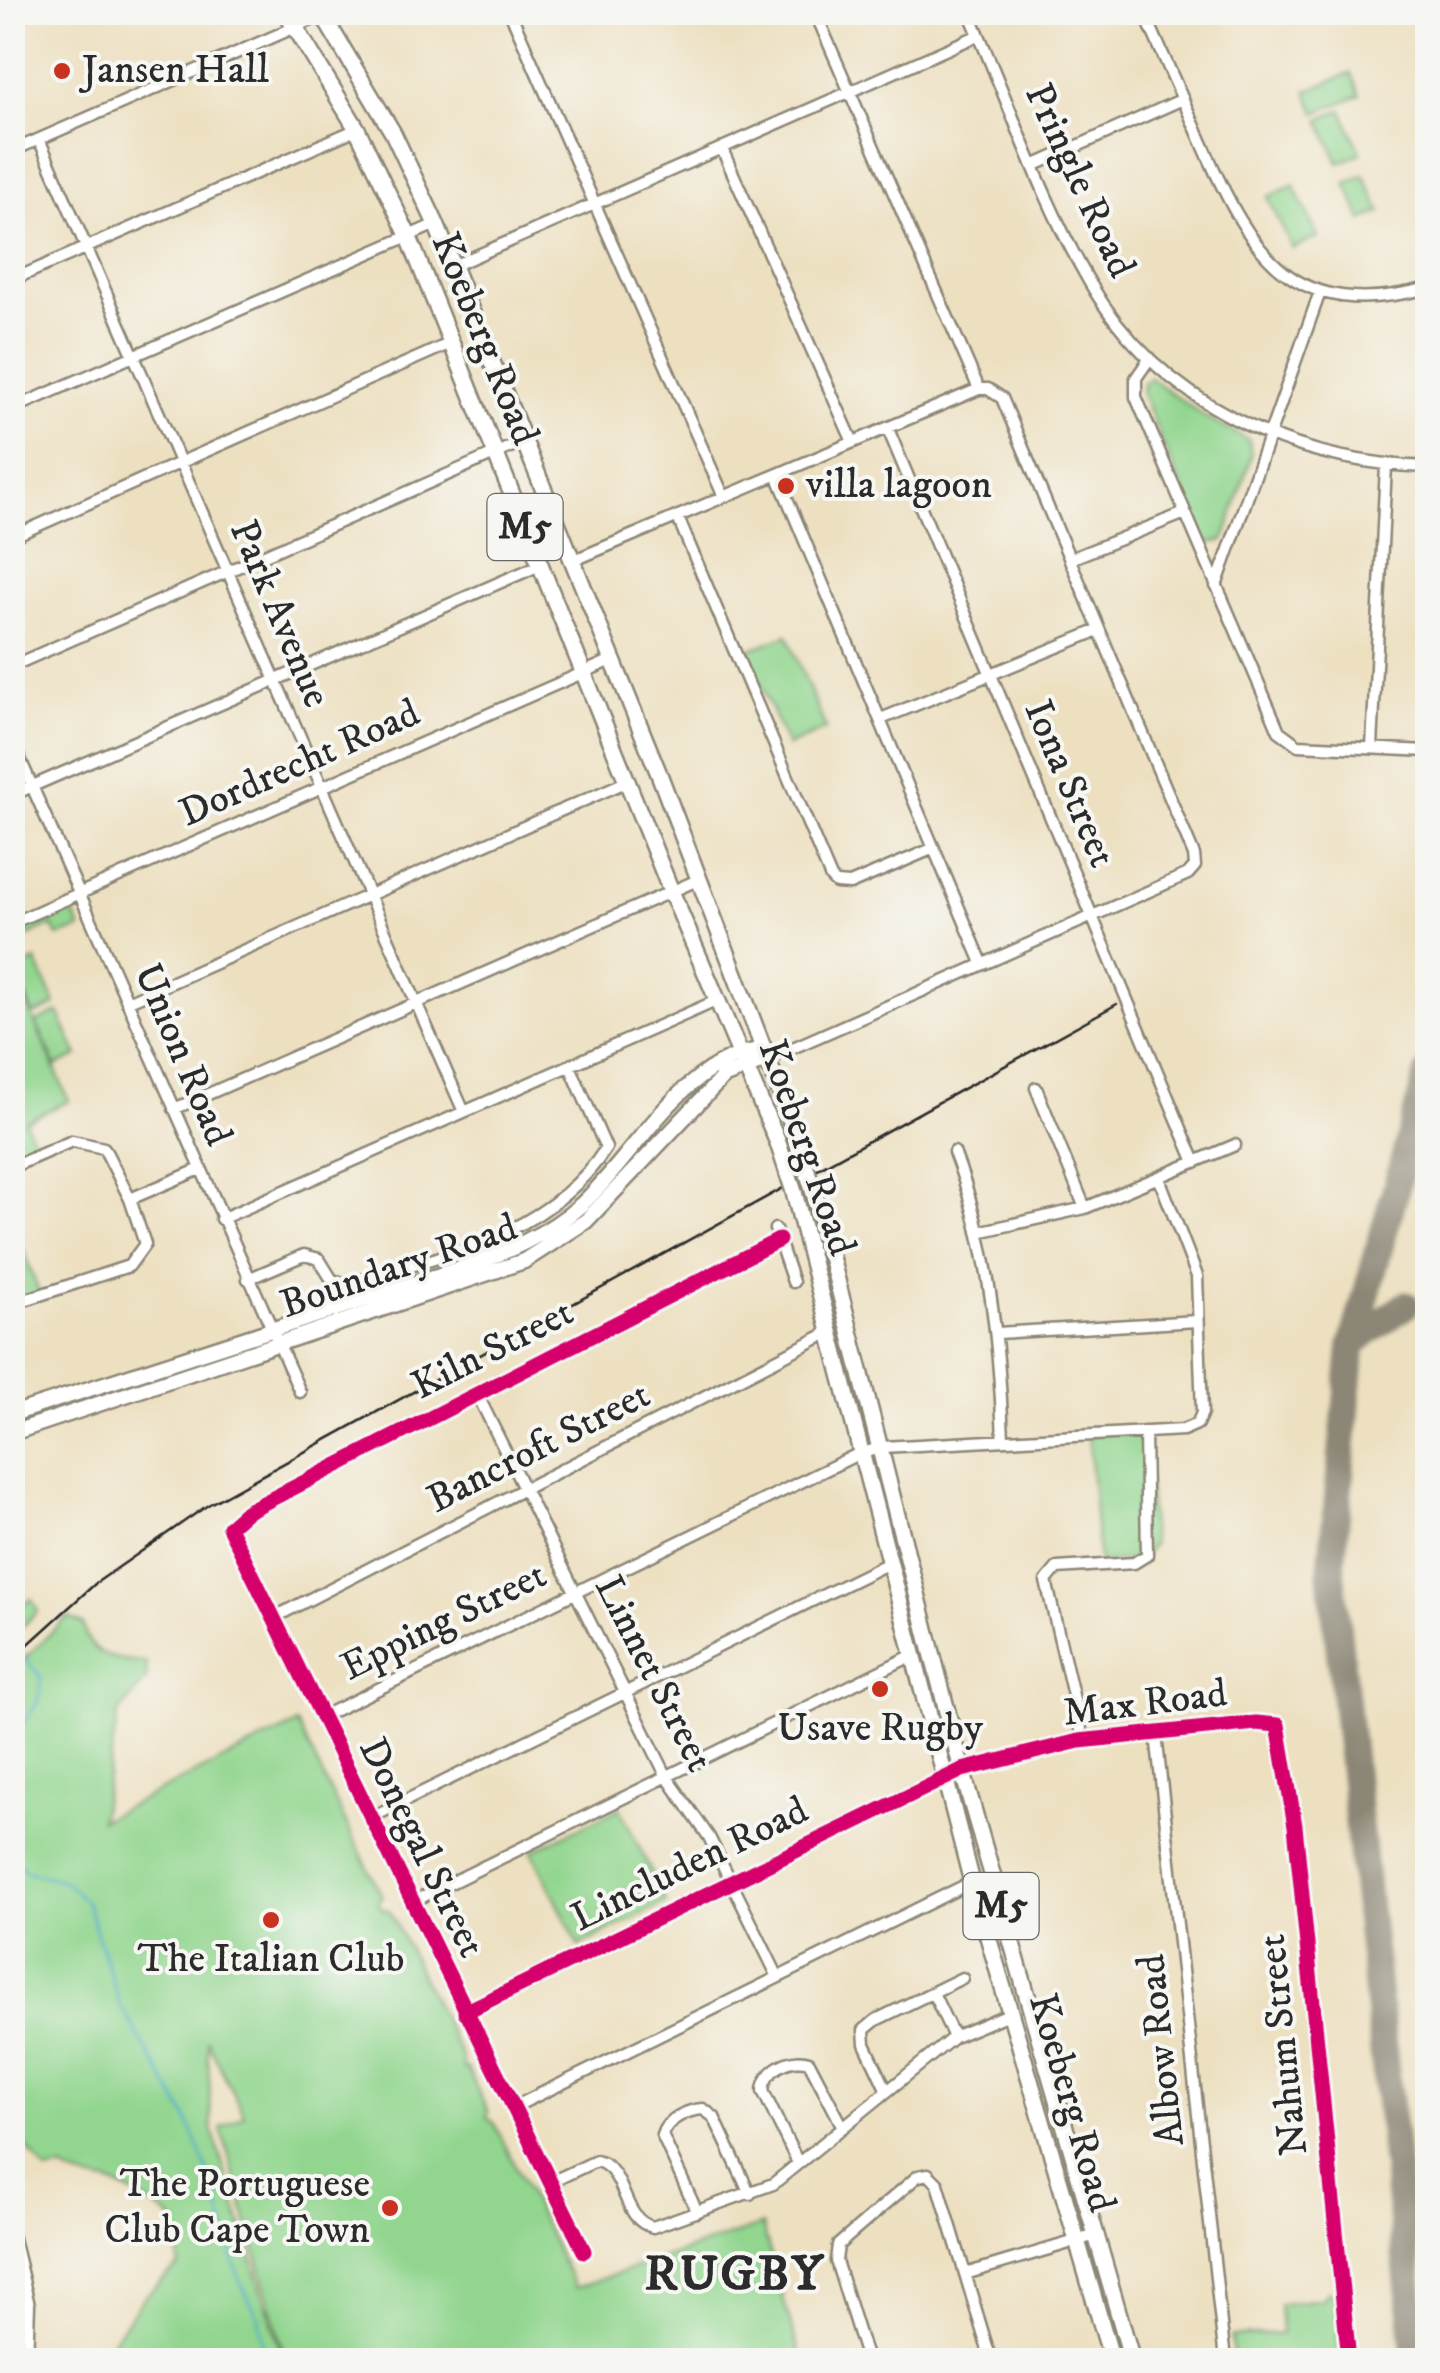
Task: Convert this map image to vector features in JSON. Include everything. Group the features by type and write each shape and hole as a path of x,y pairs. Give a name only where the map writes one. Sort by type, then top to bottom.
{"main road":[{"name":"Koeberg Road","path":"322,14 393,133 436,224 772,1053 883,1447 962,1770 1132,2360"},
{"name":"Koeberg Road","path":"291,20 357,129 408,235 671,891 778,1144 802,1216 972,1882 1112,2360"},
{"path":"743,1059 772,1053"},
{"name":"Boundary Road","path":"12,1414 465,1268 536,1236 598,1188 705,1071 743,1059"},
{"name":"Boundary Road","path":"12,1432 499,1272 542,1252 605,1203 743,1059"}],"street":[{"path":"510,12 724,497"},
{"path":"815,12 979,389"},
{"name":"Pringle Road","path":"969,12 1091,286 1150,358 1207,404 1270,437 1350,462 1428,468"},
{"path":"1144,12 1242,230 1286,274 1320,292 1372,298 1428,288"},
{"path":"12,151 291,20 322,14"},
{"path":"453,266 979,34"},
{"path":"1035,165 1183,100"},
{"path":"12,280 357,129"},
{"name":"Park Avenue","path":"38,139 464,1112"},
{"path":"722,148 852,442"},
{"path":"12,409 436,224"},
{"path":"1215,587 1320,292"},
{"path":"12,538 452,343"},
{"path":"1150,358 1133,389 1273,721 1286,739 1298,745 1428,751"},
{"path":"572,561 979,389 988,389 1002,398 1194,854 1192,871 772,1053"},
{"name":"Iona Street","path":"888,429 1194,1162"},
{"path":"12,666 524,441"},
{"path":"1372,747 1386,466"},
{"path":"778,476 982,963"},
{"path":"1070,559 1184,512"},
{"path":"678,518 830,878 850,884 934,848"},
{"path":"12,794 540,565"},
{"path":"882,719 1099,630"},
{"name":"Dordrecht Road","path":"12,923 612,660"},
{"name":"Union Road","path":"12,740 198,1170 300,1392"},
{"path":"126,1002 628,782"},
{"path":"174,1109 700,879"},
{"path":"221,1219 716,1000"},
{"path":"248,1280 304,1256 319,1259 332,1280 348,1284 484,1241 534,1218 574,1188 606,1148 570,1066"},
{"path":"1036,1088 1084,1208"},
{"path":"12,1168 84,1140 110,1156 145,1244 138,1259 129,1266 12,1304"},
{"path":"978,1232 1084,1208 1235,1146"},
{"path":"954,1152 978,1232 998,1333 1004,1439"},
{"path":"130,1199 198,1170"},
{"path":"998,1333 1197,1321 1192,1256 1159,1178"},
{"name":"Kiln Street","path":"229,1526 246,1512 478,1396 777,1234 793,1282"},
{"name":"Epping Street","path":"321,1717 864,1452 883,1447 1183,1430 1197,1424 1202,1413 1197,1321"},
{"name":"Bancroft Street","path":"272,1618 832,1331"},
{"name":"Linnet Street","path":"478,1396 667,1777 709,1837 778,1978"},
{"path":"1039,1564 1050,1573 1144,1558 1150,1542 1144,1432"},
{"name":"Donegal Street","path":"229,1526 584,2251"},
{"path":"370,1818 891,1562"},
{"path":"1050,1573 1045,1584 1084,1742"},
{"path":"412,1902 913,1654"},
{"name":"Max Road","path":"944,1777 1084,1742 1256,1723 1278,1725"},
{"name":"Nahum Street","path":"1278,1725 1295,1826 1350,2360"},
{"name":"Albow Road","path":"1156,1734 1224,2360"},
{"name":"Lincluden Road","path":"465,2012 944,1777"},
{"path":"512,2108 972,1882"},
{"path":"887,2090 864,2044 864,2030 962,1978"},
{"path":"933,1993 954,2036"},
{"path":"551,2182 600,2162 613,2171 643,2224 653,2227 750,2194 773,2184 954,2036 1011,2013"},
{"path":"798,2163 763,2091 764,2080 772,2071 797,2059 809,2062 843,2128"},
{"path":"698,2212 662,2135 670,2121 692,2110 704,2109 714,2118 750,2194"},
{"path":"867,2360 836,2261 838,2245 922,2174 931,2175 938,2184 990,2360"},
{"path":"12,2234 29,2306 27,2360"},
{"path":"965,2274 1096,2236"}],"green space":[{"path":"1351,73 1360,95 1316,113 1307,91"},
{"path":"1342,110 1361,153 1339,163 1320,120"},
{"path":"1364,175 1381,212 1362,220 1346,183"},
{"path":"1294,185 1318,237 1292,249 1268,197"},
{"path":"1150,378 1208,419 1249,440 1251,456 1224,541 1205,543 1142,394 1143,383"},
{"path":"787,635 826,729 787,746 746,651"},
{"path":"70,905 81,929 58,936 52,925 21,939 16,929"},
{"path":"36,961 56,1005 34,1015 14,971"},
{"path":"13,973 69,1101 25,1121 36,1146 13,1156"},
{"path":"58,1012 78,1056 56,1066 36,1022"},
{"path":"12,1220 40,1295 12,1304"},
{"path":"1088,1433 1145,1433 1152,1544 1140,1559 1099,1563"},
{"path":"32,1599 38,1611 13,1636 13,1610"},
{"path":"67,1617 83,1624 91,1644 105,1655 146,1662 147,1678 118,1714 100,1820 297,1724 382,1896 378,1901 382,1909 389,1910 462,2058 463,2069 467,2068 488,2112 486,2116 494,2123 575,2288 762,2225 801,2360 286,2360 221,2128 244,2115 207,2040 212,2130 284,2360 87,2360 109,2345 145,2296 179,2266 177,2223 117,2186 62,2169 46,2172 13,2129 13,1670"},
{"path":"620,1808 666,1902 579,1946 532,1851"},
{"path":"1328,2291 1334,2294 1340,2360 1233,2360 1231,2337 1281,2333 1279,2304 1322,2299"}],"waterway":[{"path":"12,1644 41,1677 34,1708 12,1733"},
{"path":"12,1858 26,1871 64,1881 87,1903 120,2005 187,2118 213,2184 239,2279 259,2319 266,2360"}],"taxiway":[{"path":"1417,2360 1331,1572 1352,1346 1428,1073"},
{"path":"1353,1343 1406,1305"}],"railway":[{"path":"12,1659 96,1583 208,1505 1117,1004"}],"cycle path":[{"path":"584,2251 229,1527 246,1512 779,1240"},
{"path":"465,2012 962,1770 1079,1741 1256,1723 1278,1725 1295,1826 1349,2360"}],"place":[{"name":"Jansen Hall","path":"62,71"},
{"name":"villa lagoon","path":"786,486"},
{"name":"Usave Rugby","path":"880,1689"},
{"name":"The Italian Club","path":"271,1920"},
{"name":"The Portuguese Club Cape Town","path":"390,2208"}],"district":[{"name":"RUGBY","path":"735,2274"}]}
